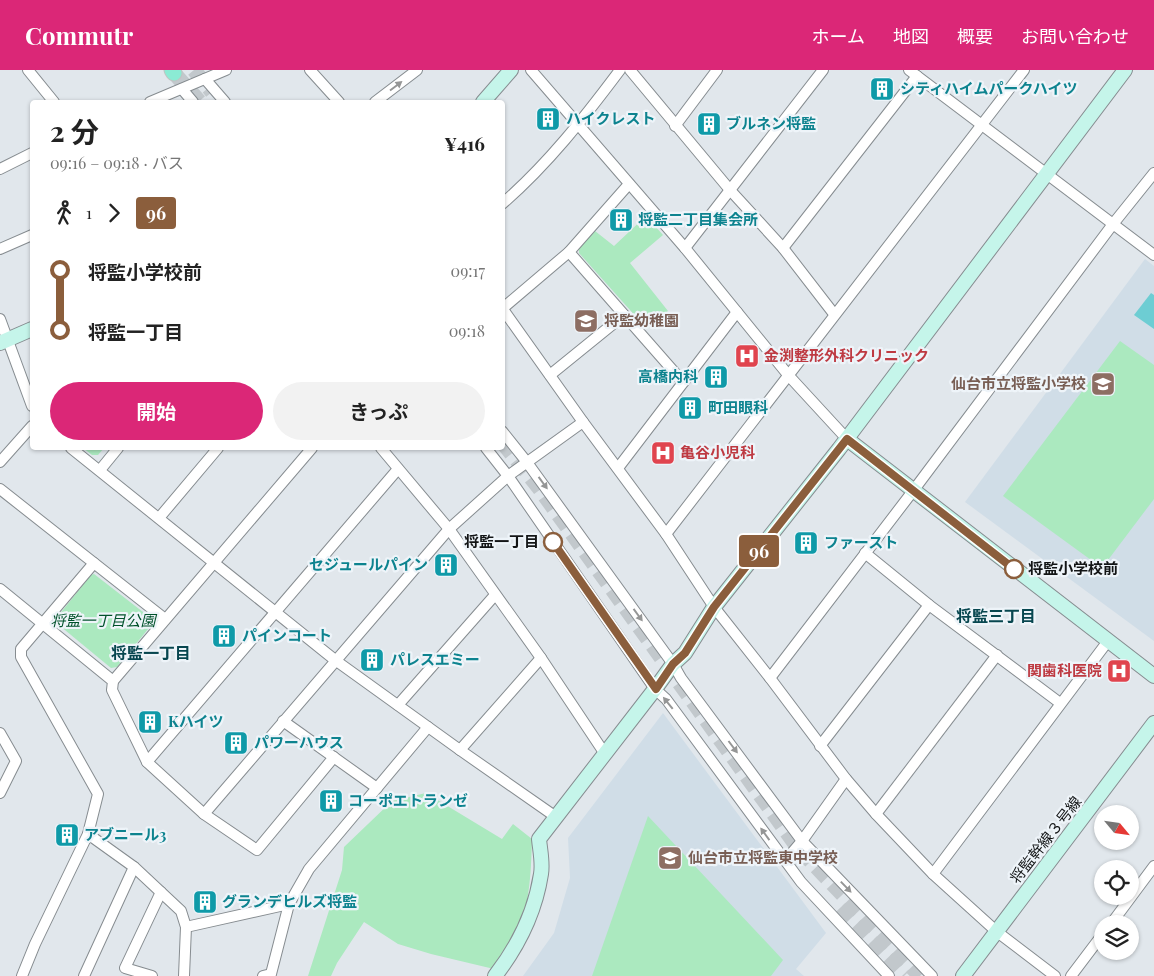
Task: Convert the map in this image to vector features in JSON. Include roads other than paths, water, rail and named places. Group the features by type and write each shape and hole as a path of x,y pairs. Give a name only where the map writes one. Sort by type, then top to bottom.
{"street":[{"path":"28,70 52,100"},
{"path":"155,100 226,70"},
{"path":"310,70 337,100"},
{"path":"378,100 416,70"},
{"path":"485,100 511,70"},
{"path":"531,70 685,248 789,376 847,439 913,492 1154,676"},
{"path":"505,201 518,190 578,125 620,70"},
{"path":"630,70 730,190 783,248 834,314"},
{"path":"675,126 717,70"},
{"path":"685,248 823,70"},
{"path":"666,534 1024,70"},
{"path":"495,976 515,950 529,919 541,872 539,839 656,689 673,664 685,653 714,607 847,439 1125,70"},
{"path":"783,248 913,73 1154,255"},
{"path":"205,79 223,100"},
{"path":"182,89 191,100"},
{"path":"0,169 30,154"},
{"path":"770,678 1154,172"},
{"path":"505,306 569,252 629,184"},
{"path":"0,249 30,236"},
{"path":"569,252 683,382"},
{"path":"505,311 583,422 666,534 714,607 846,779 876,814 933,874 996,931 1055,976"},
{"path":"618,468 737,312"},
{"path":"550,375 624,315"},
{"path":"0,319 4,341 30,401"},
{"path":"4,341 30,330"},
{"path":"204,814 449,529 526,461 583,422"},
{"path":"0,462 30,428"},
{"path":"505,435 802,841 932,976"},
{"path":"74,450 335,660 556,817"},
{"path":"100,470 116,450"},
{"path":"159,518 216,450"},
{"path":"310,450 113,680 112,690 147,762 204,814 257,850 334,757"},
{"path":"383,450 449,529 541,658 605,754"},
{"path":"488,450 508,476 656,689 666,698 785,861 807,888 888,976"},
{"path":"147,762 398,468"},
{"path":"0,489 165,619"},
{"path":"866,553 929,605 1060,703"},
{"path":"22,976 35,944 88,834 98,794 22,657 21,649 94,563"},
{"path":"0,589 113,680"},
{"path":"398,705 496,595"},
{"path":"820,746 929,605"},
{"path":"933,874 1108,641"},
{"path":"876,814 997,655"},
{"path":"460,750 541,658"},
{"path":"283,721 377,788"},
{"name":"将監幹線３号線","path":"964,976 996,931 1154,724"},
{"path":"264,976 271,974 289,904 309,869 428,727"},
{"path":"0,733 16,761 0,793"},
{"path":"785,861 802,841 846,779"},
{"path":"88,834 134,867 181,911 186,927 184,976"},
{"path":"1117,915 1154,866"},
{"path":"84,976 134,867"},
{"path":"152,976 125,968 161,892"},
{"path":"186,927 289,904"},
{"path":"1071,976 1094,945"}],"water":[{"path":"1151,293 1154,295 1154,329 1134,315"}],"tunnel":[{"path":"194,70 212,92"},
{"path":"174,73 198,100"},
{"path":"505,446 539,488 798,848 920,976"},
{"path":"840,908 904,976"}],"place":[{"name":"シティハイムパークハイツ","path":"882,89"},
{"name":"ハイクレスト","path":"548,119"},
{"name":"ブルネン将監","path":"709,124"},
{"name":"将監二丁目集会所","path":"621,220"},
{"name":"将監幼稚園","path":"586,321"},
{"name":"金渕整形外科クリニック","path":"747,356"},
{"name":"高橋内科","path":"716,377"},
{"name":"仙台市立将監小学校","path":"1103,384"},
{"name":"町田眼科","path":"690,408"},
{"name":"亀谷小児科","path":"663,453"},
{"name":"将監一丁目","path":"553,542"},
{"name":"ファースト","path":"806,543"},
{"name":"セジュールパイン","path":"446,565"},
{"name":"将監小学校前","path":"1014,569"},
{"name":"パインコート","path":"224,636"},
{"name":"パレスエミー","path":"372,660"},
{"name":"関歯科医院","path":"1119,671"},
{"name":"Kハイツ","path":"150,722"},
{"name":"パワーハウス","path":"236,743"},
{"name":"コーポエトランゼ","path":"331,801"},
{"name":"アブニール3","path":"67,835"},
{"name":"仙台市立将監東中学校","path":"670,858"},
{"name":"グランデヒルズ将監","path":"205,902"}],"district":[{"name":"将監三丁目","path":"996,616"},
{"name":"将監一丁目","path":"151,653"}],"park label":[{"name":"将監一丁目公園","path":"103,621"}]}
